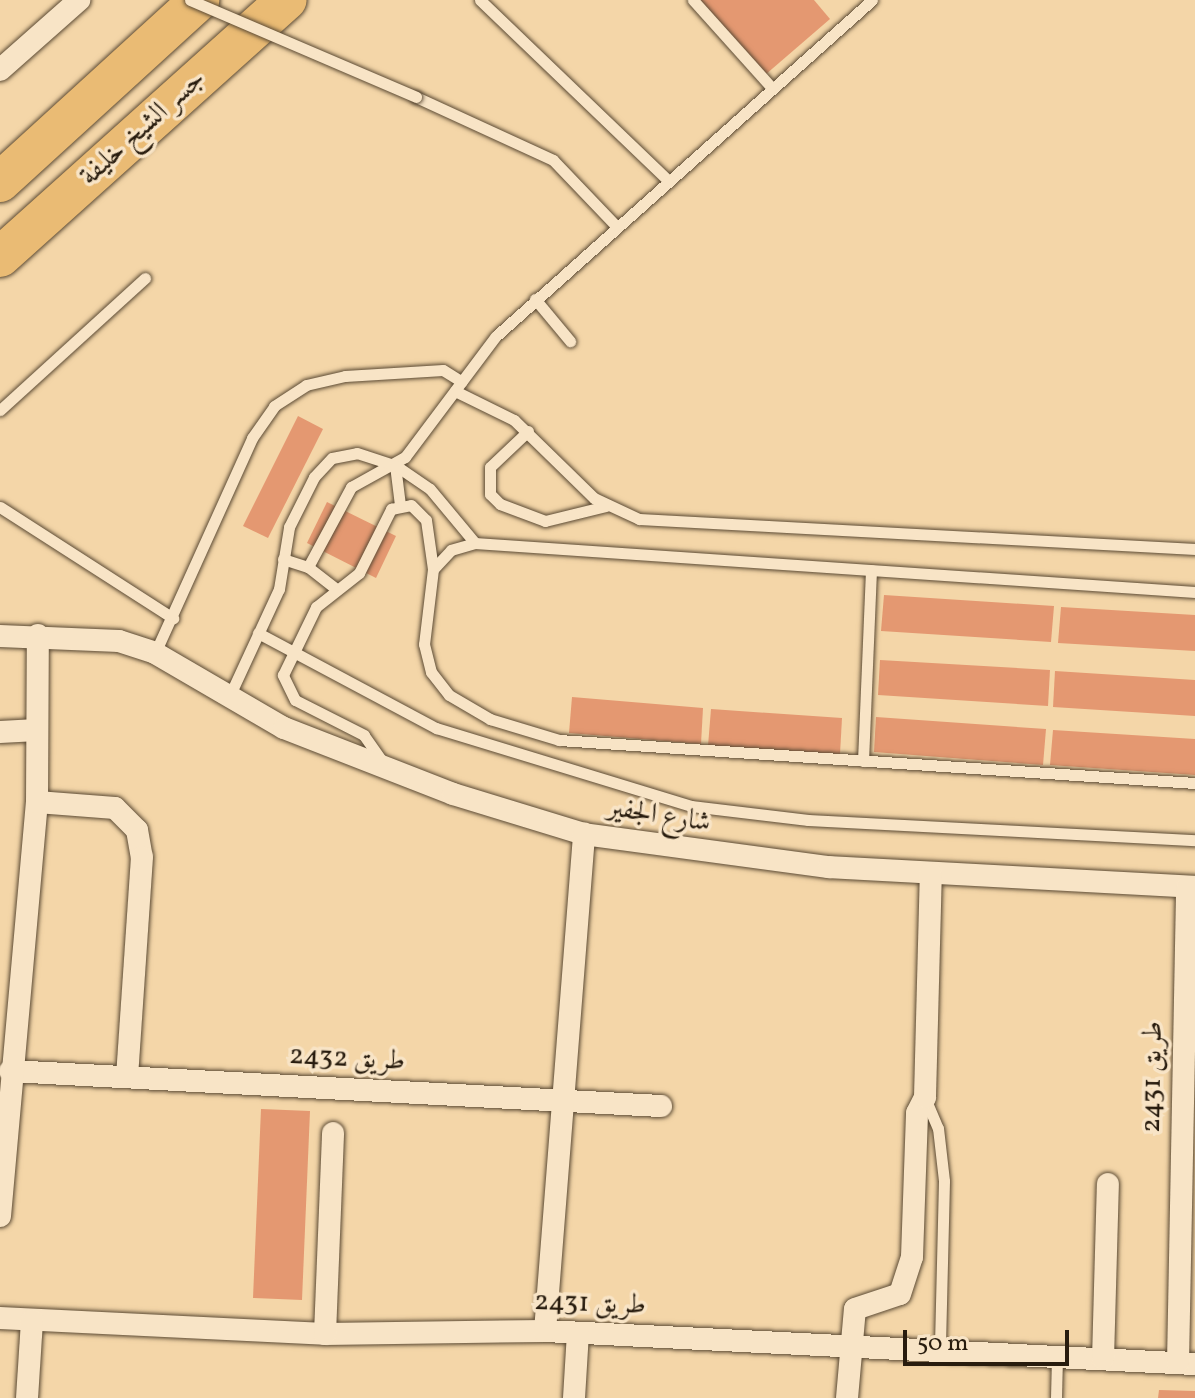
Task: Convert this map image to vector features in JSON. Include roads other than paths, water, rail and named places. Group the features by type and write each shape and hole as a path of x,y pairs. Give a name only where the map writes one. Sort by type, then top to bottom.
{"highway":[{"name":"جسر الشيخ خليفة","path":"0,182 199,0"},
{"name":"جسر الشيخ خليفة","path":"0,257 286,0"}],"street":[{"path":"0,70 79,0"},
{"path":"0,1216 7,1062 37,802 38,635"},
{"name":"شارع الجفير","path":"0,636 38,635 119,641 155,653 284,728 386,768 584,834 725,857 931,874 1191,887"},
{"path":"0,732 37,730"},
{"path":"37,802 115,808 126,813 137,830 142,857 127,1076"},
{"path":"545,1331 584,834"},
{"path":"847,1398 849,1346 860,1304 893,1298 905,1286 912,1257 917,1113 925,1097 931,874"},
{"name":"طريق 2431","path":"0,1318 325,1334 545,1331 1186,1364 1191,887"},
{"name":"طريق 2432","path":"7,1062 127,1076 661,1106"},
{"path":"325,1334 333,1133"},
{"path":"1103,1359 1108,1184"},
{"path":"27,1398 32,1320"},
{"path":"574,1398 578,1333"}],"lane":[{"path":"190,0 553,160 616,226"},
{"path":"480,0 668,180"},
{"path":"693,0 772,88"},
{"path":"308,567 351,487 395,465 496,336 872,0"},
{"path":"0,410 145,278"},
{"path":"535,299 570,341"},
{"path":"155,653 252,438 274,406 306,385 345,376 443,370 458,386 528,431 606,506 658,522 1195,549"},
{"path":"528,431 490,467 490,494 500,504 545,521 606,506"},
{"path":"229,698 282,579 289,527 322,466 357,453 395,465 430,489 475,543"},
{"path":"395,465 400,505"},
{"path":"400,505 417,509 430,528 433,569 424,629 431,672 449,695 490,719 536,735 583,743 1195,783"},
{"path":"386,768 364,735 295,700 286,690 283,675 316,607 359,573 385,518 400,505"},
{"path":"0,507 173,618"},
{"path":"433,569 451,550 475,543 1195,592"},
{"path":"283,559 308,567 336,589"},
{"path":"863,761 871,570"},
{"path":"258,633 436,728 691,806 808,820 1195,840"},
{"path":"925,1097 938,1128 944,1181 940,1349"},
{"path":"1056,1398 1057,1356"}]}
